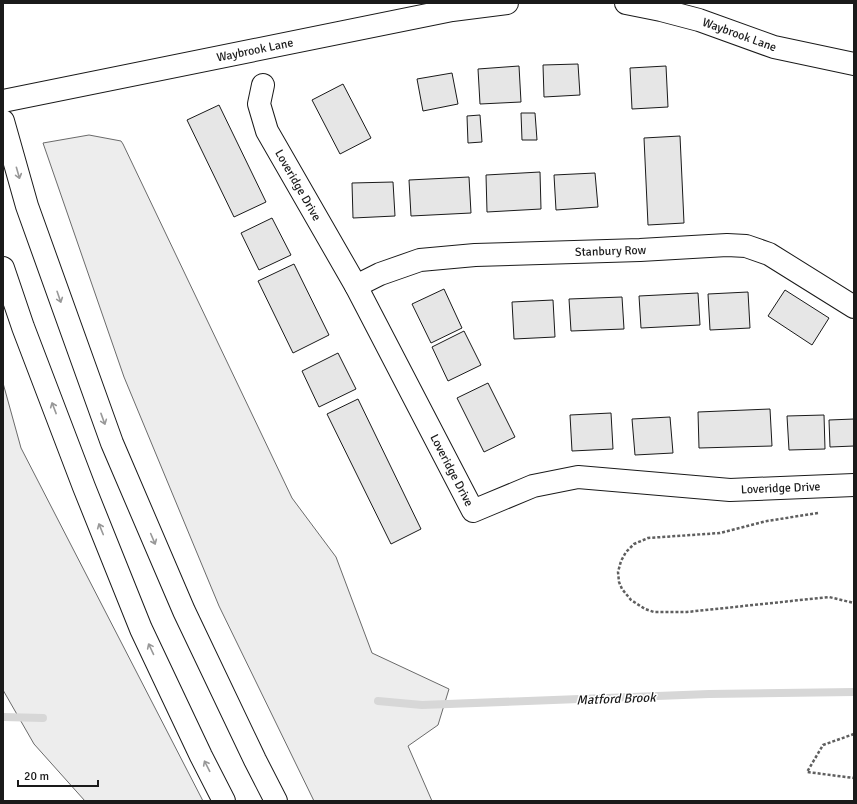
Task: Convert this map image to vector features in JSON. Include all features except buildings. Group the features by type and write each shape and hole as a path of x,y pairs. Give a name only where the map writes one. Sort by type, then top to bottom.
{"main road":[{"name":"Waybrook Lane","path":"3,101 452,10 507,3"},
{"name":"Waybrook Lane","path":"626,3 699,20 774,47 854,64"},
{"name":"Loveridge Drive","path":"263,85 259,104 267,131 356,286 473,511 533,486 578,477 730,490 854,485"},
{"path":"5,128 27,206 112,443 184,611 276,801"},
{"name":"Stanbury Row","path":"356,286 380,274 420,260 475,255 640,250 727,245 746,246 769,254 854,307"},
{"path":"3,268 48,393 141,629 224,801"}],"path":[{"path":"821,513 767,521 720,533 648,538 634,544 626,552 621,561 618,572 619,582 622,589 631,600 641,607 654,612 687,612 816,597 829,597 854,603"},
{"path":"854,734 823,745 807,772 854,778"}],"shaded area":[{"path":"89,135 121,141 123,144 292,498 336,557 372,653 449,689 438,725 408,746 432,801 314,801 219,606 124,377 43,143"},
{"path":"3,383 21,448 203,801 85,801 34,744 3,690"}],"waterway":[{"name":"Matford Brook","path":"378,701 422,705 709,694 854,692"},
{"name":"Matford Brook","path":"3,717 43,718"}]}
